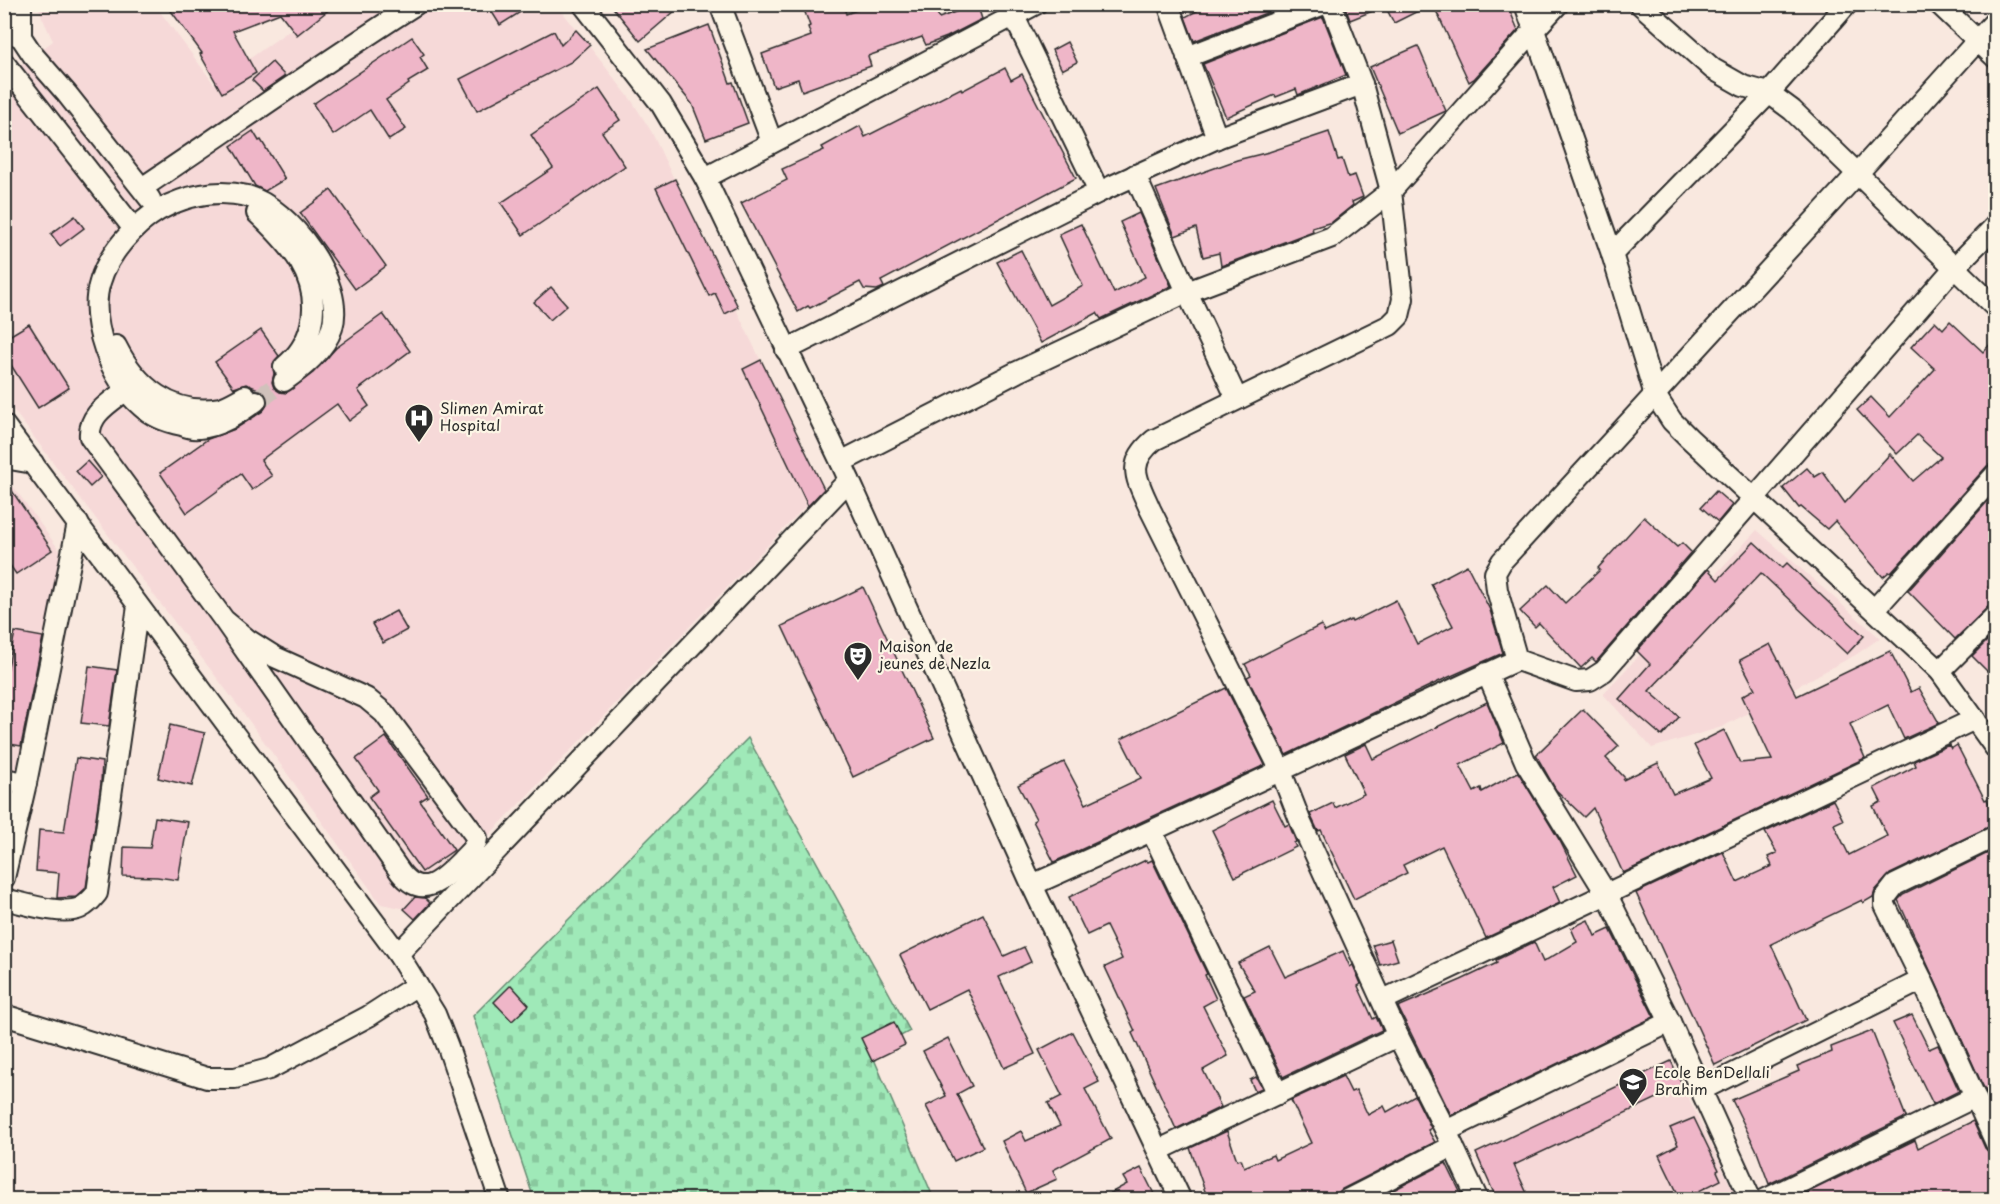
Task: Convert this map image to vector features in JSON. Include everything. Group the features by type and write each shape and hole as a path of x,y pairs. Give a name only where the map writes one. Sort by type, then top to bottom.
{"street":[{"path":"21,4 13,33 67,94 160,210"},
{"path":"142,188 233,128 305,75 416,4"},
{"path":"583,4 661,104 705,178 845,471 1032,885 1159,1150 1180,1200"},
{"path":"720,4 772,142"},
{"path":"705,178 1010,10 1036,4"},
{"path":"1168,4 1217,138"},
{"path":"1187,57 1324,4"},
{"path":"1331,4 1362,84 1391,191 1403,299 1399,316 1390,324 1154,440 1142,450 1136,464 1136,476 1150,509 1280,769 1300,823 1398,1036 1478,1200"},
{"path":"1525,4 1612,254 1655,395 1683,433 1940,671 1995,749"},
{"path":"398,954 845,471 1017,372 1187,292 1332,237 1391,191 1558,4"},
{"path":"1640,4 1713,69 1743,86 1769,93 1792,110 1995,308"},
{"path":"1612,254 1769,93 1847,4"},
{"path":"1939,4 1995,58"},
{"path":"1010,10 1099,192"},
{"path":"1517,660 1497,590 1495,573 1502,561 1995,20"},
{"path":"4,63 134,229"},
{"path":"786,350 1135,175 1217,138 1362,84"},
{"path":"1135,175 1237,399"},
{"path":"99,282 108,330 123,361 142,383 168,403 195,409 221,408 253,397 220,424 197,429 166,422 141,406 126,390 105,352 96,324 99,282 112,257 134,229 160,210 196,195 220,192 251,208 275,230 302,264 311,283 315,308 309,335 281,376"},
{"path":"1032,885 1152,832 1280,769 1517,660 1576,681 1590,680 1604,671 1954,268 1995,225"},
{"path":"126,390 94,417 89,427 90,437 224,620 407,880 416,886 427,887 449,873 476,844 477,837 384,713 366,698 275,657 248,640 224,620"},
{"path":"4,424 398,954 435,1014 500,1200"},
{"path":"4,458 33,463"},
{"path":"1875,609 1995,474"},
{"path":"4,878 26,783 78,523"},
{"path":"4,899 66,911 79,909 97,893 138,606"},
{"path":"1940,671 1995,615"},
{"path":"1487,673 1526,763 1607,895 1670,1022 1751,1200"},
{"path":"1383,1000 1975,719"},
{"path":"4,779 26,783"},
{"path":"1152,832 1278,1094"},
{"path":"1995,836 1894,885 1885,898 1886,905 1995,1143"},
{"path":"1701,1090 1922,980"},
{"path":"4,1015 207,1078 235,1078 269,1069 369,1016 417,985"},
{"path":"1347,1200 1450,1139 1670,1022"},
{"path":"1159,1150 1398,1036"},
{"path":"1764,1200 1975,1097"}],"shaded area":[{"name":"Slimen Amirat Hospital","path":"38,5 155,5 214,84 325,5 557,5 632,101 651,131 822,489 416,911 381,904 242,711 5,399 5,77 53,41"},
{"path":"4,484 13,486 65,558 21,775 5,771"},
{"path":"1757,530 1880,638 1857,654 1722,727 1652,748 1603,694"},
{"name":"Ecole BenDellali Brahim","path":"1671,1061 1737,1199 1498,1199 1476,1153"}],"green space":[{"path":"748,738 910,1031 871,1052 934,1199 534,1199 473,1016"}],"building":[{"path":"166,4 336,4 297,35 280,13 233,31 256,73 222,93 200,54 202,53"},
{"path":"487,4 533,4 500,25"},
{"path":"610,4 683,4 640,41"},
{"path":"802,4 843,4 846,14 873,4 934,4 939,18 977,4 982,19 926,45 922,37 868,56 871,66 802,91 798,79 774,87 762,54 811,36"},
{"path":"1194,4 1289,4 1194,41 1185,17 1197,11"},
{"path":"1344,4 1432,4 1394,23 1385,6 1350,20"},
{"path":"1433,4 1507,4 1518,30 1469,82"},
{"path":"1323,17 1346,75 1298,95 1296,89 1276,97 1275,95 1226,117 1203,64"},
{"path":"709,25 730,83 733,82 748,123 706,139 692,104 647,49"},
{"path":"576,30 590,45 571,62 477,111 460,79 554,31 561,45"},
{"path":"412,37 424,54 420,57 428,70 408,82 409,84 386,100 406,129 389,140 370,110 333,135 313,104"},
{"path":"1067,42 1077,62 1062,70 1052,50"},
{"path":"1418,46 1446,111 1398,133 1370,67"},
{"path":"272,62 285,76 263,91 252,80"},
{"path":"1005,68 1011,80 1022,74 1076,178 881,281 884,287 877,290 864,289 860,282 798,312 741,203 787,180 782,169 824,150 822,147 860,126 865,137"},
{"path":"599,89 620,120 602,132 625,166 523,235 501,203 553,168 531,135"},
{"path":"253,131 285,179 265,191 255,186 231,146"},
{"path":"1329,132 1338,160 1342,159 1348,177 1355,175 1363,197 1352,202 1353,205 1332,222 1221,266 1219,253 1203,257 1196,228 1175,236 1156,189 1237,160"},
{"path":"675,179 738,307 725,314 715,293 709,296 656,188"},
{"path":"331,190 386,266 355,289 300,213"},
{"path":"1139,213 1171,286 1101,319 1097,313 1041,343 997,262 1021,250 1049,305 1083,286 1059,234 1081,224 1114,293 1145,277 1120,222"},
{"path":"75,216 84,228 60,246 51,234"},
{"path":"551,287 567,305 550,320 534,302"},
{"path":"383,314 410,351 358,390 369,406 349,421 337,404 261,460 272,476 252,490 241,474 187,513 160,473 208,439 235,429 263,411 267,405 268,399 261,390 246,384 234,388 215,362 261,330 279,356 273,364 274,388 286,393 313,373 336,348"},
{"path":"1935,321 1943,329 1950,321 1983,352 1995,339 1995,462 1987,466 1891,573 1883,577 1835,521 1827,529 1801,507 1799,508 1783,488 1807,468 1815,477 1823,472 1845,503 1890,454 1913,481 1941,457 1917,435 1897,454 1857,410 1871,397 1890,417 1935,369 1911,347"},
{"path":"29,324 69,388 38,408 4,354 4,339"},
{"path":"761,360 824,489 808,506 743,369"},
{"path":"87,461 101,477 90,487 76,471"},
{"path":"4,479 52,550 16,574 4,557"},
{"path":"1716,491 1732,505 1718,522 1701,507"},
{"path":"1995,493 1995,580 1988,587 1995,594 1995,603 1955,639 1908,591"},
{"path":"1644,517 1677,547 1682,543 1691,552 1596,662 1592,658 1581,668 1539,623 1535,627 1520,611 1548,585 1565,603 1600,570 1598,568"},
{"path":"1754,542 1782,568 1787,563 1864,636 1847,654 1761,573 1649,691 1679,717 1662,736 1619,699 1650,664 1637,651 1708,569 1718,580"},
{"path":"1467,565 1490,610 1503,653 1286,755 1247,677 1251,675 1245,664 1321,625 1325,632 1351,620 1352,622 1396,600 1417,644 1453,626 1431,584"},
{"name":"Maison de jeunes de Nezla","path":"863,587 934,738 853,777 782,626"},
{"path":"396,611 407,630 383,643 372,624"},
{"path":"15,632 43,637 21,746 4,743 4,686"},
{"path":"1995,633 1995,679 1972,656"},
{"path":"1770,644 1797,696 1890,651 1911,692 1919,688 1939,723 1904,739 1888,705 1850,724 1865,758 1623,873 1593,808 1584,817 1556,790 1536,755 1583,709 1619,746 1606,758 1625,778 1623,780 1658,763 1673,794 1711,778 1694,745 1724,730 1740,763 1772,760 1742,696 1755,689 1740,660"},
{"path":"89,666 117,670 109,726 81,723"},
{"path":"1226,688 1265,765 1054,862 1033,821 1036,819 1018,785 1064,762 1086,804 1141,778 1121,739"},
{"path":"1487,702 1504,743 1460,765 1474,792 1481,788 1482,792 1518,772 1560,841 1577,875 1553,887 1560,903 1486,938 1442,846 1403,865 1407,873 1354,899 1321,830 1318,831 1310,814 1333,803 1335,808 1364,794 1345,754 1366,744 1373,759"},
{"path":"170,725 205,733 192,786 158,778"},
{"path":"386,737 428,796 420,801 454,850 422,872 369,797 378,790 356,759"},
{"path":"1949,745 1951,749 1957,745 1985,800 1987,799 1995,817 1995,824 1890,874 1875,891 1873,897 1863,903 1862,900 1771,944 1806,1020 1715,1065 1636,893 1723,852 1737,882 1772,866 1768,857 1777,853 1765,832 1833,800 1843,820 1834,824 1849,855 1887,836 1873,806 1881,802 1874,788 1916,766 1914,761"},
{"path":"76,758 102,762 101,783 86,888 76,897 57,898 59,873 36,871 39,830 64,832"},
{"path":"1272,800 1285,826 1289,824 1296,847 1235,877 1212,830"},
{"path":"155,817 188,822 178,880 123,876 124,847 150,848"},
{"path":"1988,853 1995,867 1995,1108 1898,900 1903,895"},
{"path":"1146,860 1148,862 1152,860 1207,974 1205,975 1216,999 1203,1006 1228,1056 1203,1070 1221,1107 1176,1129 1105,967 1122,959 1106,926 1087,935 1069,897"},
{"path":"415,897 425,898 430,903 415,919 404,909"},
{"path":"983,914 1004,956 1024,947 1031,962 999,977 1035,1054 1004,1068 967,989 927,1009 900,955"},
{"path":"1588,920 1595,936 1610,929 1654,1017 1451,1115 1398,1007 1497,963 1496,960 1534,942 1543,962 1577,942 1571,928"},
{"path":"1391,940 1398,960 1380,965 1373,945"},
{"path":"1270,947 1285,977 1343,951 1350,967 1353,965 1361,984 1358,986 1373,1019 1376,1017 1382,1030 1283,1077 1244,996 1255,991 1238,963"},
{"path":"511,985 529,1005 512,1021 494,1002"},
{"path":"1912,1015 1929,1049 1938,1045 1959,1091 1933,1104 1893,1023"},
{"path":"894,1022 905,1045 872,1061 861,1038"},
{"path":"1872,1031 1906,1117 1769,1184 1756,1149 1732,1100 1799,1071 1797,1066 1832,1052 1831,1047"},
{"path":"1073,1032 1099,1082 1085,1089 1111,1139 1053,1170 1057,1179 1026,1193 1002,1141 1021,1131 1026,1141 1060,1126 1048,1103 1062,1096 1039,1050"},
{"path":"948,1038 972,1086 957,1094 983,1147 954,1161 926,1106 946,1096 923,1051"},
{"path":"1671,1061 1683,1086 1514,1165 1530,1200 1497,1200 1476,1153"},
{"path":"1343,1076 1351,1092 1356,1090 1368,1115 1384,1106 1387,1112 1415,1096 1431,1128 1428,1130 1435,1142 1342,1189 1335,1200 1208,1200 1190,1148 1227,1131 1237,1160 1241,1159 1244,1167 1273,1155 1275,1160 1311,1143 1291,1100"},
{"path":"1256,1077 1262,1088 1255,1091 1250,1080"},
{"path":"1694,1118 1719,1170 1717,1171 1721,1180 1681,1200 1659,1155 1678,1145 1670,1128"},
{"path":"1973,1121 1985,1148 1995,1155 1995,1200 1792,1200 1915,1140 1918,1148"},
{"path":"1446,1163 1464,1200 1374,1200"},
{"path":"1141,1168 1157,1200 1098,1200 1127,1184 1123,1177"}],"tunnel":[{"path":"256,401 284,381"}],"place":[{"name":"Slimen Amirat Hospital","path":"419,444"},
{"name":"Maison de jeunes de Nezla","path":"858,682"},
{"name":"Ecole BenDellali Brahim","path":"1633,1108"}]}
